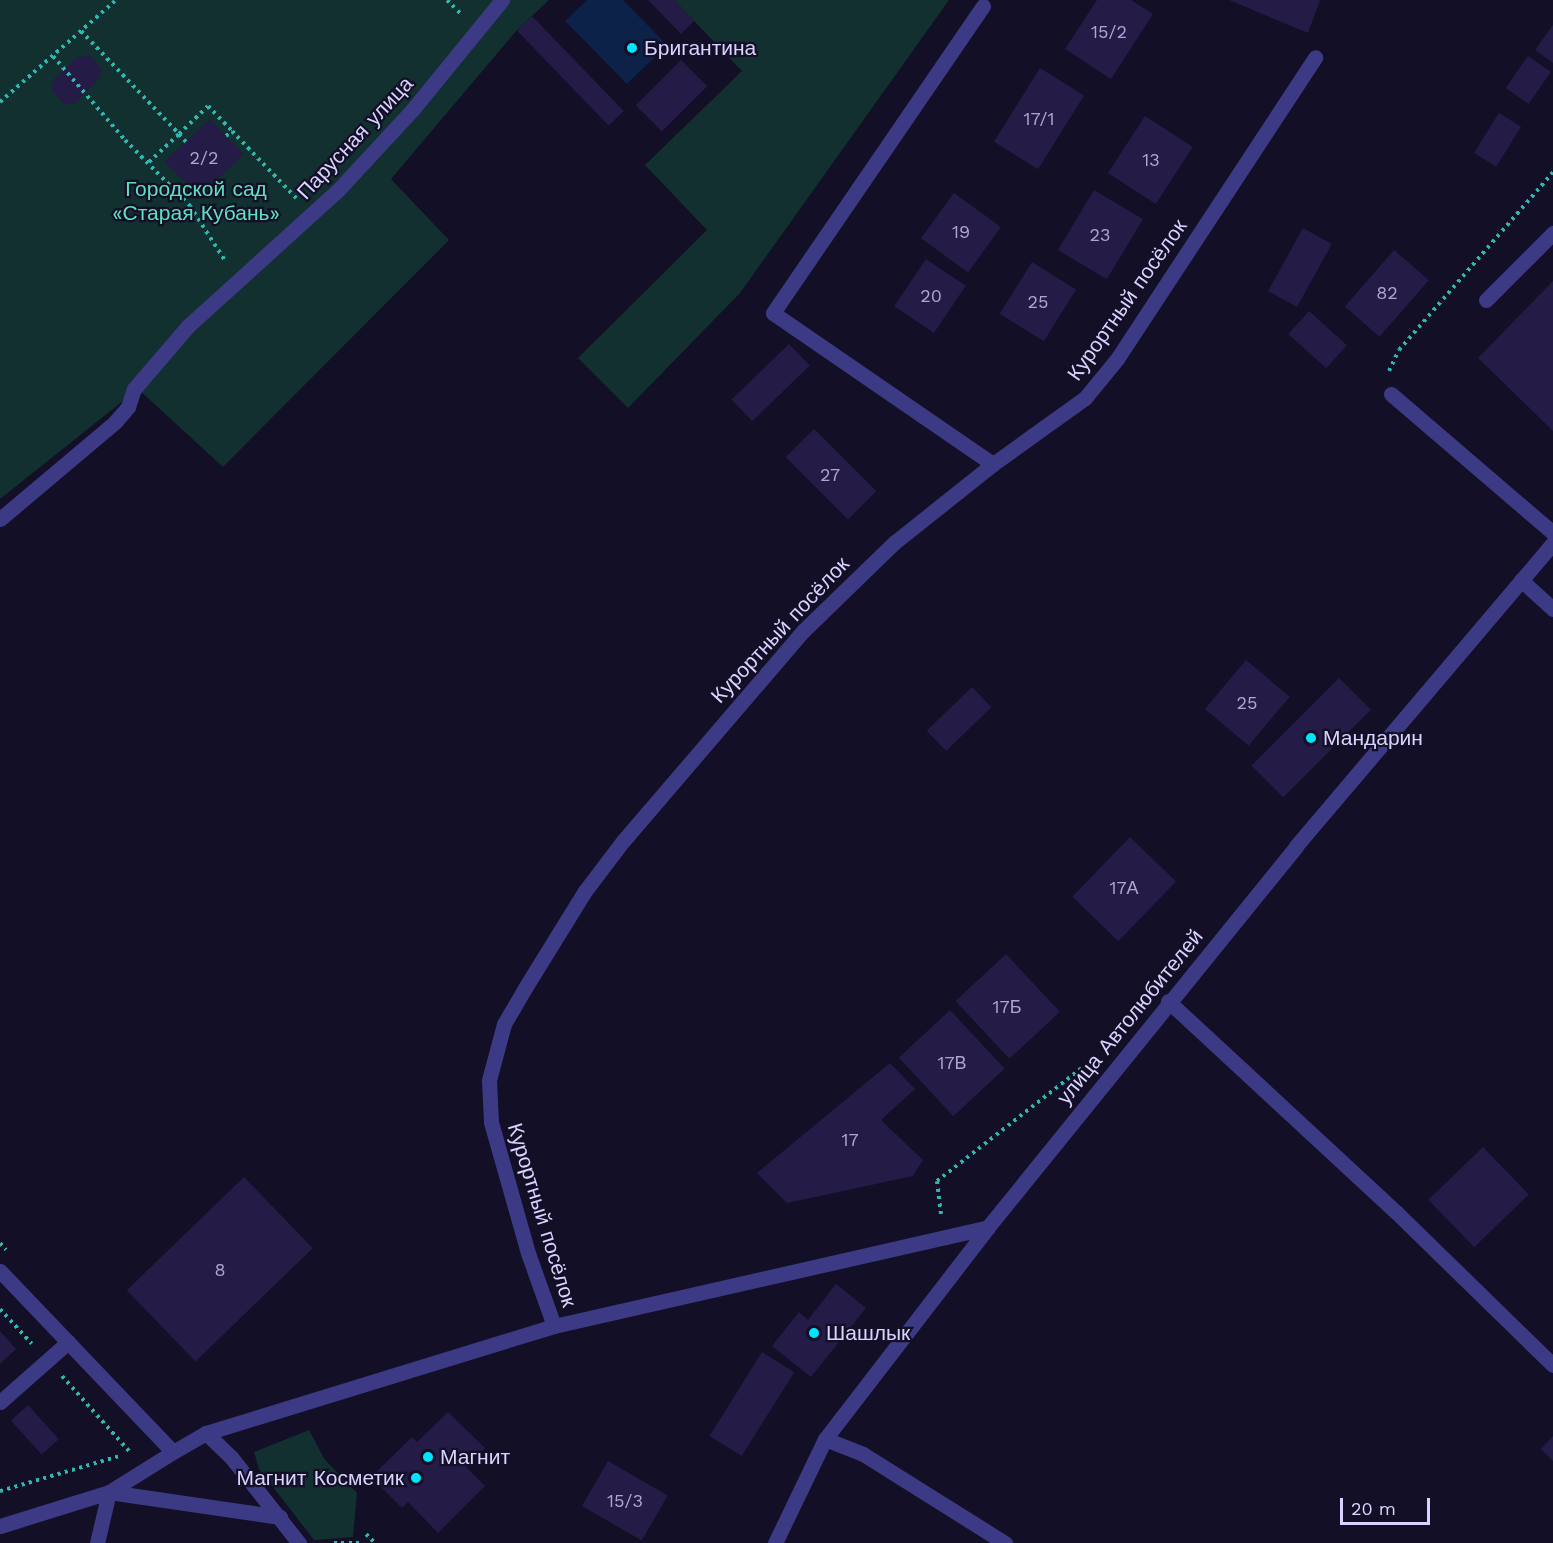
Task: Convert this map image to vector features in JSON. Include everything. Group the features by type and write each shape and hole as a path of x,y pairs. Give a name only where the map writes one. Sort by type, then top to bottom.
{"street":[{"name":"Парусная улица","path":"0,519 115,422 162,355 238,281 313,215 413,109 502,0"},
{"path":"982,6 773,313 993,464"},
{"name":"Курортный посёлок","path":"554,1326 528,1253 491,1122 489,1080 504,1024 585,891 720,726 803,631 895,542 993,464 1085,398 1117,359 1316,57"},
{"path":"1486,300 1553,233"},
{"path":"1391,394 1553,533"},
{"name":"улица Автолюбителей","path":"775,1543 825,1439 988,1227 1168,1001 1553,543"},
{"path":"1521,580 1553,609"},
{"path":"1168,1001 1396,1212 1553,1365"},
{"path":"0,1526 109,1492 206,1433 554,1326 988,1227"},
{"path":"0,1270 173,1452"},
{"path":"0,1402 68,1342"},
{"path":"206,1433 280,1517 299,1543"},
{"path":"825,1439 863,1454 1005,1543"},
{"path":"109,1492 280,1517"},
{"path":"97,1543 109,1492"}],"path":[{"path":"0,102 116,0"},
{"path":"81,31 186,142"},
{"path":"53,56 190,206 238,281"},
{"path":"149,162 208,106 313,215"},
{"path":"226,136 232,131"},
{"path":"1391,394 1385,379 1399,350 1553,172"},
{"path":"943,1238 937,1181 1087,1064"},
{"path":"0,1309 131,1449 124,1455 0,1491"},
{"path":"366,1534 375,1543"},
{"path":"334,1543 362,1543"}],"green space":[{"name":"Городской сад «Старая Кубань»","path":"0,0 549,0 517,30 391,179 449,240 223,467 138,389 0,499"},
{"path":"674,0 949,0 740,293 628,408 578,358 707,230 645,165 742,71"},
{"path":"309,1430 325,1460 357,1493 353,1537 314,1540 259,1469 254,1452"}],"water":[{"path":"587,0 623,0 667,45 627,84 565,21"}],"building":[{"path":"648,0 674,0 694,21 681,34"},
{"path":"1097,0 1131,0 1153,14 1111,79 1065,49"},
{"path":"1229,0 1320,0 1308,33"},
{"path":"532,16 624,111 609,126 517,31"},
{"path":"1553,25 1553,63 1535,50"},
{"path":"89,55 101,68 100,78 75,103 64,104 52,91 53,80 78,57"},
{"path":"1528,56 1551,72 1529,104 1506,88"},
{"path":"681,60 707,86 662,131 636,105"},
{"path":"1040,68 1084,96 1038,169 994,142"},
{"path":"1499,113 1521,127 1496,167 1474,153"},
{"path":"1145,116 1193,147 1156,204 1108,173"},
{"path":"210,119 243,155 198,197 165,161"},
{"path":"1094,190 1143,219 1107,279 1058,250"},
{"path":"954,193 1001,227 968,272 921,238"},
{"path":"1303,228 1332,244 1297,307 1268,291"},
{"path":"1394,250 1429,280 1380,337 1345,307"},
{"path":"926,259 966,286 934,333 894,306"},
{"path":"1032,262 1076,290 1044,341 1000,314"},
{"path":"1553,281 1553,431 1478,358"},
{"path":"1309,311 1347,345 1326,368 1288,334"},
{"path":"789,344 810,366 752,421 731,400"},
{"path":"814,429 876,491 848,520 786,457"},
{"path":"1246,660 1290,697 1249,746 1205,709"},
{"name":"Мандарин","path":"1339,678 1371,710 1283,798 1251,766"},
{"path":"972,687 991,707 946,751 927,731"},
{"path":"1130,837 1176,881 1118,941 1072,897"},
{"path":"1006,954 1060,1012 1009,1059 956,1001"},
{"path":"950,1010 1005,1069 953,1116 899,1058"},
{"path":"890,1063 915,1089 881,1120 923,1160 913,1176 787,1203 757,1173"},
{"path":"1483,1147 1529,1194 1474,1247 1428,1200"},
{"path":"244,1177 313,1248 196,1361 127,1290"},
{"name":"Шашлык","path":"836,1284 866,1308 811,1377 772,1346 799,1312 808,1320"},
{"path":"0,1331 16,1349 0,1364"},
{"path":"762,1352 794,1372 742,1456 710,1436"},
{"path":"28,1405 59,1439 42,1455 11,1420"},
{"path":"448,1412 485,1448 466,1467 485,1486 438,1533 408,1502 402,1508 371,1477 412,1437 417,1442"},
{"path":"1553,1436 1553,1461 1541,1449"},
{"path":"608,1461 668,1496 642,1541 582,1506"}],"place":[{"name":"Бригантина","path":"632,48"},
{"name":"Мандарин","path":"1311,738"},
{"name":"Шашлык","path":"814,1333"},
{"name":"Магнит","path":"428,1457"},
{"name":"Магнит Косметик","path":"416,1478"}]}
